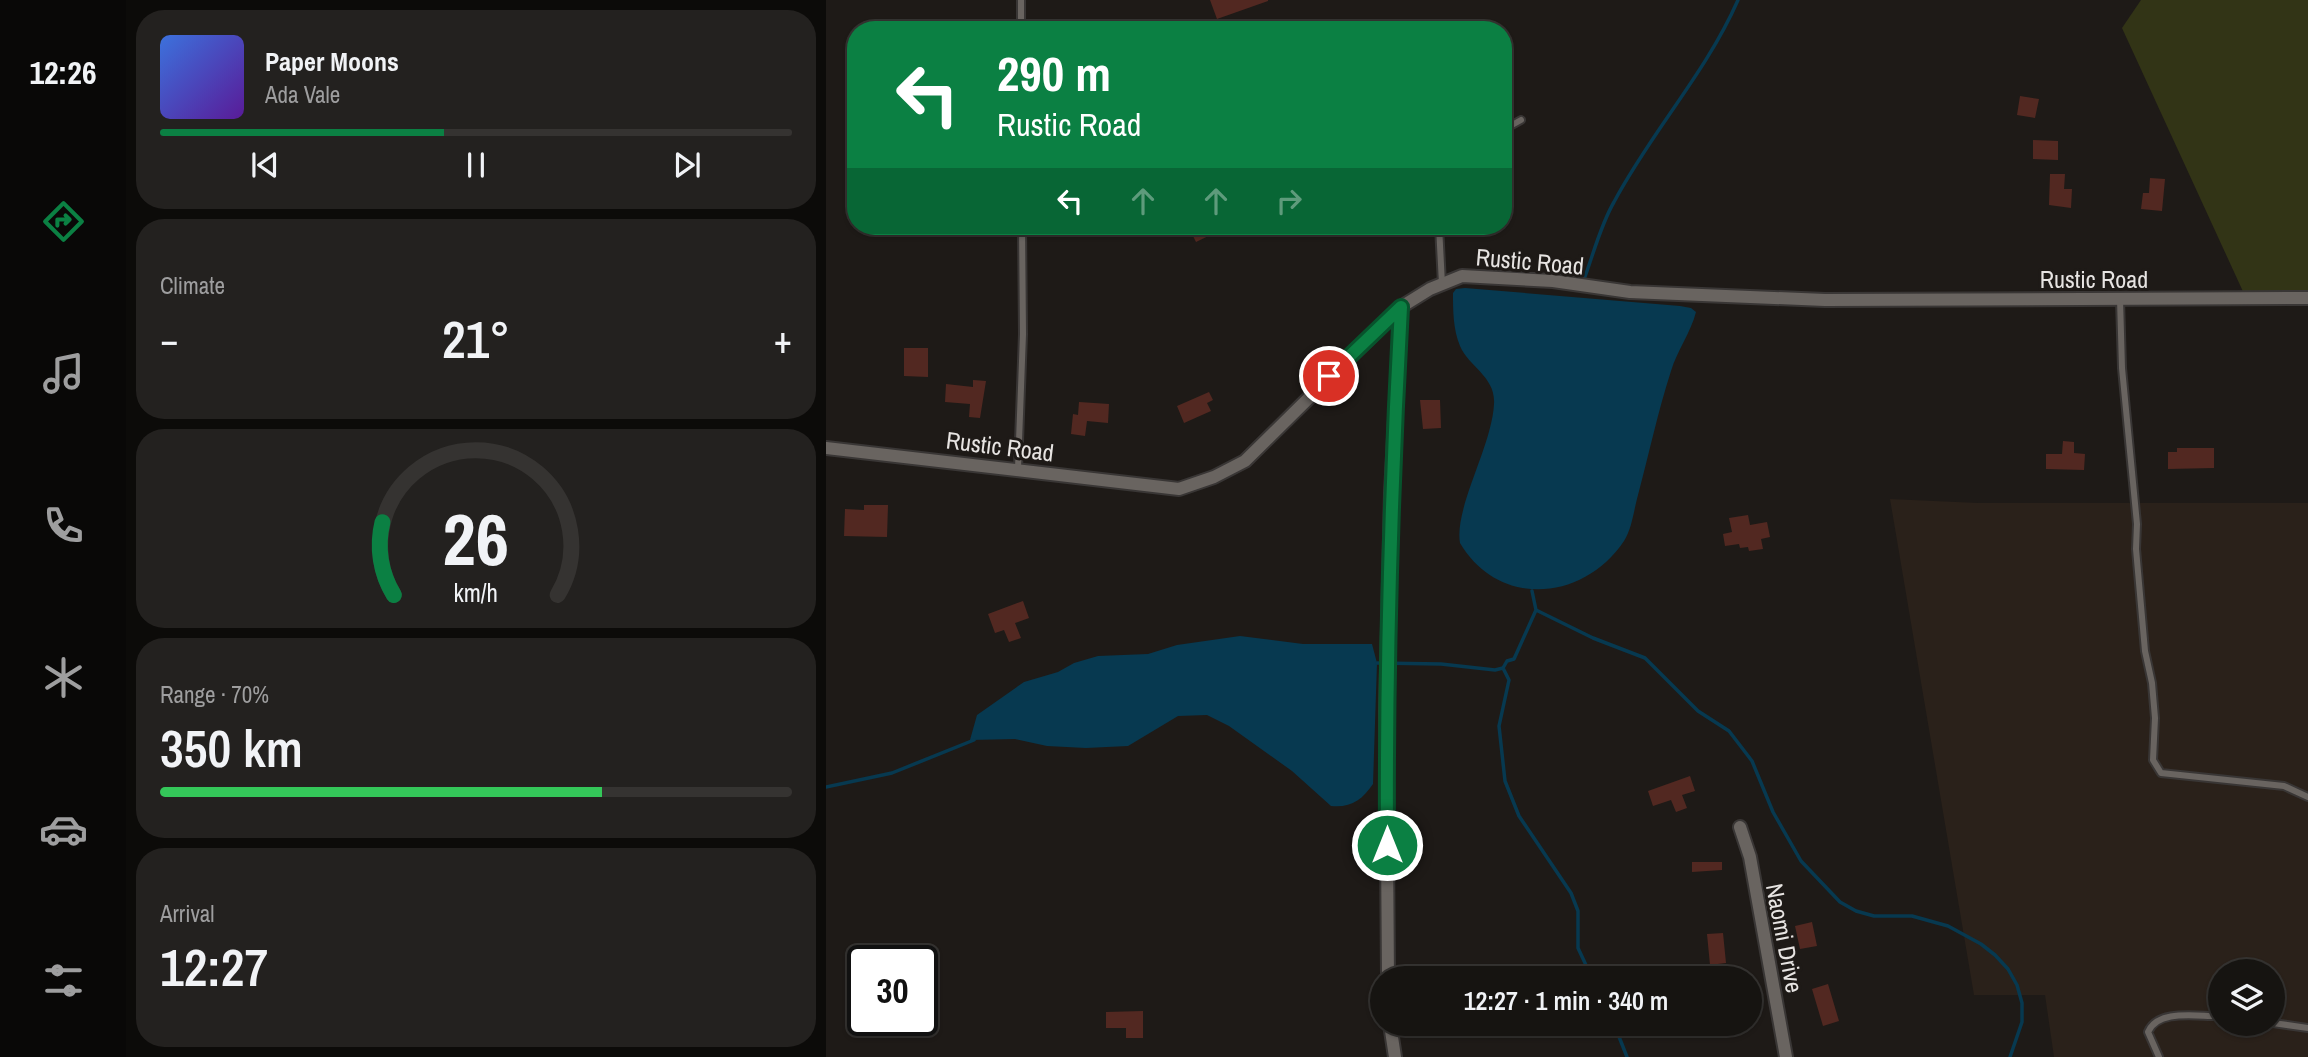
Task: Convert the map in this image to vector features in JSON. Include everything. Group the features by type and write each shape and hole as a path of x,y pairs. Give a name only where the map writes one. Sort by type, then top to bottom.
{"street":[{"name":"Rustic Road","path":"826,448 1179,488 1214,477 1245,461 1401,307 1462,276 1553,281 1630,292 1786,299 2308,298"},
{"path":"1388,966 1387,680 1391,493 1401,307"},
{"name":"Naomi Drive","path":"1740,827 1750,857 1786,1057"},
{"path":"1392,1036 1395,1057"}],"lane":[{"path":"1021,0 1021,21"},
{"path":"1512,125 1521,120"},
{"path":"1018,468 1023,334 1022,235"},
{"path":"1439,235 1442,284"},
{"path":"2120,299 2122,368 2137,524 2136,548 2145,652 2152,683 2155,718 2153,760 2161,773 2284,786 2308,797"},
{"path":"2159,1057 2148,1032 2154,1023 2163,1017 2208,1016"},
{"path":"2285,1025 2308,1028"}],"shaded area":[{"path":"1890,499 1978,503 2308,503 2308,1057 2054,1057 2045,995 1974,995"}],"green space":[{"path":"2141,0 2308,0 2308,298 2246,298 2122,28"}],"water":[{"path":"1456,289 1680,306 1696,312 1666,386 1627,536 1607,561 1587,576 1565,585 1542,589 1518,587 1496,579 1477,564 1460,543 1462,512 1487,439 1494,404 1491,387 1464,353 1456,333 1453,293"},
{"path":"1240,636 1303,644 1372,644 1377,663 1373,784 1360,799 1344,806 1331,806 1292,771 1229,726 1207,715 1178,716 1128,746 1086,748 1047,746 1015,739 970,740 977,715 1024,682 1098,656 1148,654 1177,645"}],"building":[{"path":"1210,0 1268,0 1268,1 1217,19"},
{"path":"2020,96 2039,99 2035,118 2017,115"},
{"path":"2033,140 2058,141 2058,160 2033,159"},
{"path":"2050,174 2065,174 2064,189 2072,189 2071,208 2049,205"},
{"path":"2150,178 2165,179 2162,211 2141,209 2143,193 2149,193"},
{"path":"1192,235 1210,235 1196,242"},
{"path":"904,348 928,348 928,377 904,376"},
{"path":"973,380 986,381 980,418 969,417 970,404 945,402 946,384 973,387"},
{"path":"1209,392 1213,400 1207,403 1211,411 1184,423 1177,406"},
{"path":"1420,400 1440,400 1441,428 1423,429"},
{"path":"1079,402 1109,404 1108,423 1087,421 1085,436 1071,434 1073,414 1078,415"},
{"path":"2063,441 2074,442 2074,453 2085,454 2084,470 2046,469 2046,454 2062,454"},
{"path":"2177,448 2214,448 2214,468 2168,469 2168,452 2177,452"},
{"path":"864,505 888,505 887,537 844,536 845,509 864,510"},
{"path":"1748,515 1750,525 1767,522 1770,537 1761,539 1763,549 1749,551 1748,547 1740,548 1739,544 1725,546 1723,534 1732,532 1729,518"},
{"path":"1023,601 1029,618 1015,623 1021,638 1009,642 1004,630 995,633 988,614"},
{"path":"1690,776 1695,791 1682,795 1687,808 1676,812 1671,800 1653,806 1648,791"},
{"path":"1692,862 1722,862 1722,870 1692,872"},
{"path":"1812,922 1817,946 1800,949 1795,926"},
{"path":"1723,933 1726,963 1710,965 1707,934"},
{"path":"1828,984 1839,1021 1823,1026 1812,989"},
{"path":"1143,1011 1143,1038 1126,1038 1126,1028 1106,1028 1106,1012"}],"waterway":[{"path":"1583,282 1609,211 1644,151 1710,53 1738,0"},
{"path":"1377,663 1441,664 1495,670 1503,668 1507,661 1514,659 1536,610 1532,591"},
{"path":"1536,610 1593,638 1645,658 1698,711 1729,731 1752,761 1773,812 1801,861 1840,902 1856,911 1874,916 1912,916 1948,926 1995,955 2008,969 2017,985 2022,1003 2022,1022 2010,1057"},
{"path":"1503,668 1509,680 1499,726 1505,781 1519,816 1571,893 1578,911 1578,948 1586,966"},
{"path":"826,787 892,773 974,740"},
{"path":"1619,1036 1627,1057"}],"route":[{"path":"1329,376 1401,307 1392,466 1387,845"}]}
